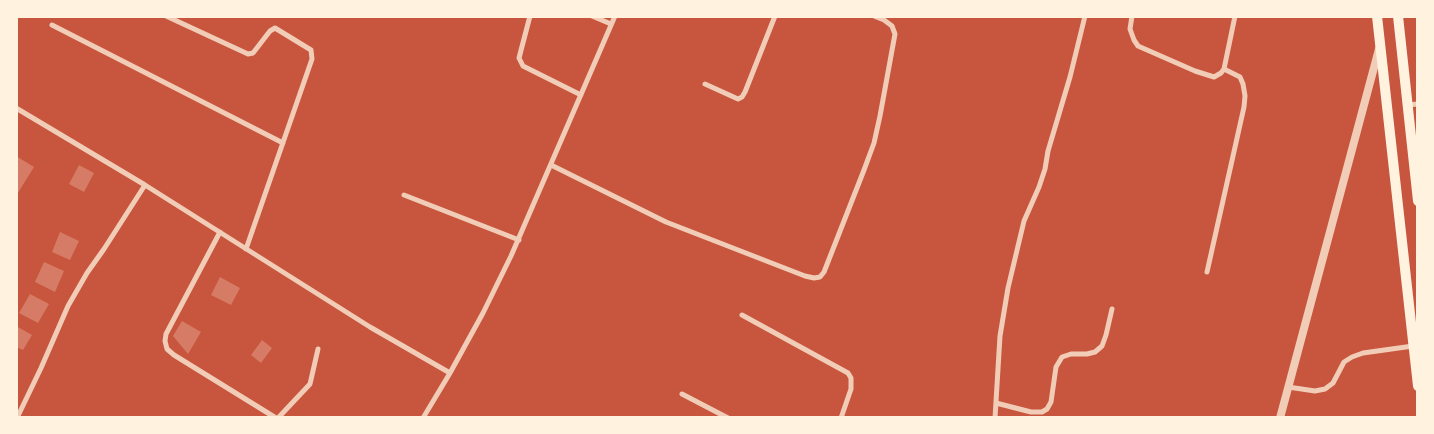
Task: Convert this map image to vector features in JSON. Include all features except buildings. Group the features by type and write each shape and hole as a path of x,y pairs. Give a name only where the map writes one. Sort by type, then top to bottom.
{"highway":[{"path":"1377,16 1418,386"},
{"path":"1398,16 1418,201"}],"street":[{"path":"166,16 248,54 253,53 270,30 275,28 311,50 312,59 246,249"},
{"path":"530,16 519,58 524,66 581,95"},
{"path":"592,16 612,24"},
{"path":"423,418 483,312 518,240 615,16"},
{"path":"705,84 738,99 742,97 775,16"},
{"path":"551,165 666,222 805,276 814,278 820,276 824,272 864,170 874,143 880,116 895,34 892,26 874,16"},
{"path":"995,418 1000,336 1008,288 1024,221 1042,178 1085,16"},
{"path":"1132,16 1130,29 1138,46 1214,77 1222,73 1224,68 1235,16"},
{"path":"52,26 283,143"},
{"path":"1280,418 1380,45"},
{"path":"1207,272 1246,96 1240,77 1224,68"},
{"path":"1407,105 1418,104"},
{"path":"16,108 220,232 370,327 450,373"},
{"path":"17,418 68,306 87,273 144,186"},
{"path":"404,195 518,240"},
{"path":"220,232 166,334 167,349 277,418 310,384 318,349"},
{"path":"996,403 1031,412 1042,412 1047,409 1051,402 1056,367 1062,357 1071,354 1096,352 1102,346 1112,309"},
{"path":"742,315 848,373 851,378 851,389 841,418"},
{"path":"1288,387 1315,391 1325,389 1333,383 1344,362 1352,357 1363,353 1413,346"},
{"path":"682,394 728,418"}]}
